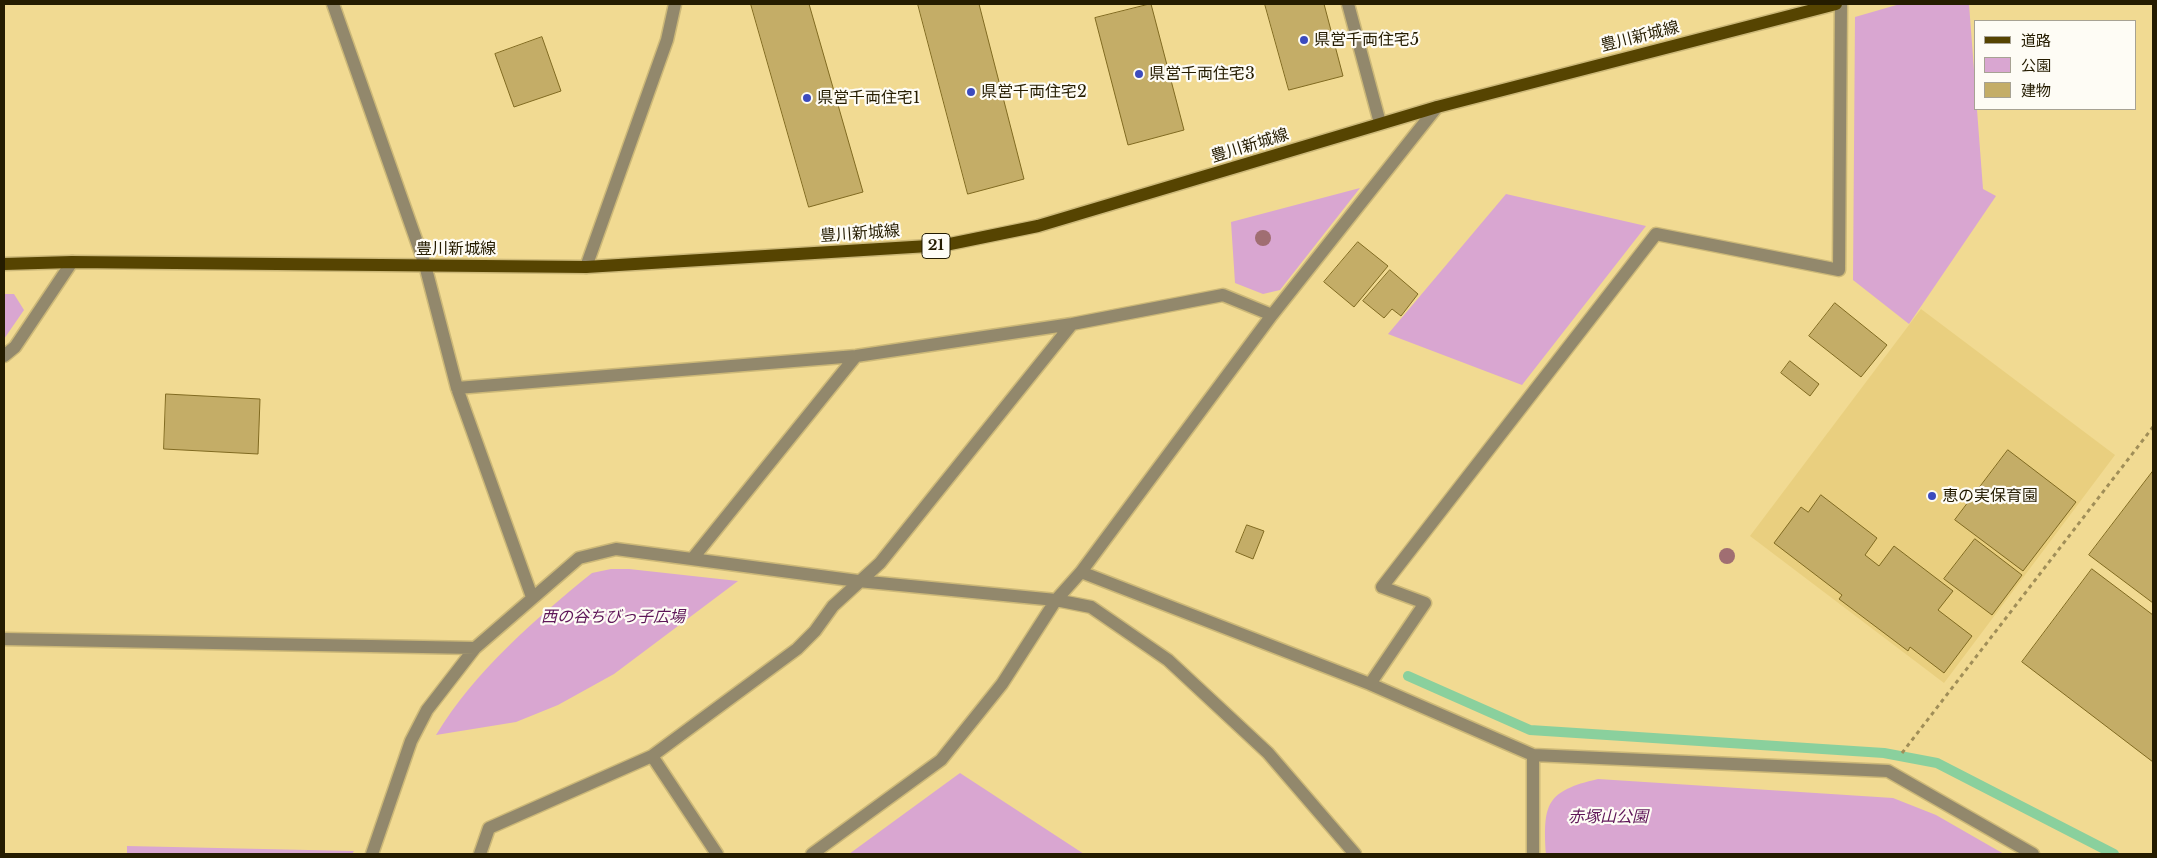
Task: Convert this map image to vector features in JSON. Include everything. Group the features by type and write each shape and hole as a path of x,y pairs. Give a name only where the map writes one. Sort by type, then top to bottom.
{"main road":[{"name":"豊川新城線","path":"4,264 72,262 586,267 945,245 1038,226 1436,106 1836,4"}],"street":[{"path":"333,4 425,265 457,388 532,597"},
{"path":"586,267 668,40 674,4"},
{"path":"1348,4 1380,123"},
{"path":"1370,684 1425,603 1382,587 1656,234 1839,270 1841,4"},
{"path":"812,854 941,760 1002,684 1056,600 1081,572 1272,315 1436,106"},
{"path":"4,356 14,347 72,262"},
{"path":"457,388 856,356 1072,324 1223,295 1272,315"},
{"path":"480,854 489,828 652,756 797,649 815,631 832,606 880,563 1072,324"},
{"path":"693,558 856,356"},
{"path":"372,854 411,741 427,710 475,648 579,558 616,549 858,581 1056,600 1091,607 1168,660 1268,753 1355,854"},
{"path":"1081,572 1370,684 1533,755 1888,771 2033,854"},
{"path":"4,639 475,648"},
{"path":"1533,755 1533,854"},
{"path":"652,756 717,854"}],"path":[{"path":"1888,771 2153,427"}],"shaded area":[{"name":"恵の実保育園","path":"1921,309 2115,455 1944,683 1750,536"}],"green space":[{"path":"1900,4 1969,4 1974,70 1974,110 1977,110 1983,189 1996,196 1909,324 1853,280 1855,17"},
{"path":"1360,188 1280,290 1263,294 1235,283 1231,222"},
{"path":"1506,194 1646,226 1522,385 1388,334"},
{"path":"4,294 14,294 24,310 4,339"},
{"name":"西の谷ちびっ子広場","path":"611,569 629,569 738,581 614,674 558,705 516,722 436,735 469,689 527,628 592,573"},
{"path":"960,773 1084,854 849,854"},
{"name":"赤塚山公園","path":"1598,779 1893,798 1936,815 2004,854 1546,854 1547,811 1551,802 1568,789"},
{"path":"127,846 354,851 352,854 127,854"}],"building":[{"name":"県営千両住宅1","path":"751,4 809,4 863,192 809,207"},
{"name":"県営千両住宅2","path":"918,4 979,4 1024,179 968,194"},
{"name":"県営千両住宅3","path":"1151,4 1184,130 1128,145 1095,18"},
{"name":"県営千両住宅5","path":"1265,4 1324,4 1343,76 1289,90"},
{"path":"542,37 561,91 514,107 495,54"},
{"path":"1358,242 1388,266 1354,307 1324,282"},
{"path":"1390,270 1418,294 1401,316 1392,309 1384,318 1363,301"},
{"path":"1835,303 1887,345 1861,377 1809,336"},
{"path":"1790,361 1819,384 1810,396 1781,373"},
{"path":"166,394 260,399 258,454 164,449"},
{"path":"2008,450 2076,502 2023,571 1955,520"},
{"path":"2153,471 2153,603 2089,555"},
{"path":"1821,495 1877,538 1865,555 1879,566 1894,546 1953,591 1938,610 1972,636 1944,673 1910,647 1908,651 1839,599 1842,595 1774,543 1801,507 1808,512"},
{"path":"1247,525 1264,531 1253,559 1236,552"},
{"path":"1975,539 2022,575 1992,615 1944,579"},
{"path":"2092,569 2153,615 2153,762 2022,662"}],"waterway":[{"path":"1408,676 1530,730 1884,753 1937,763 2114,854"}],"place":[{"name":"県営千両住宅5","path":"1304,40"},
{"name":"県営千両住宅3","path":"1139,74"},
{"name":"県営千両住宅2","path":"971,92"},
{"name":"県営千両住宅1","path":"807,98"},
{"name":"恵の実保育園","path":"1932,496"}]}
